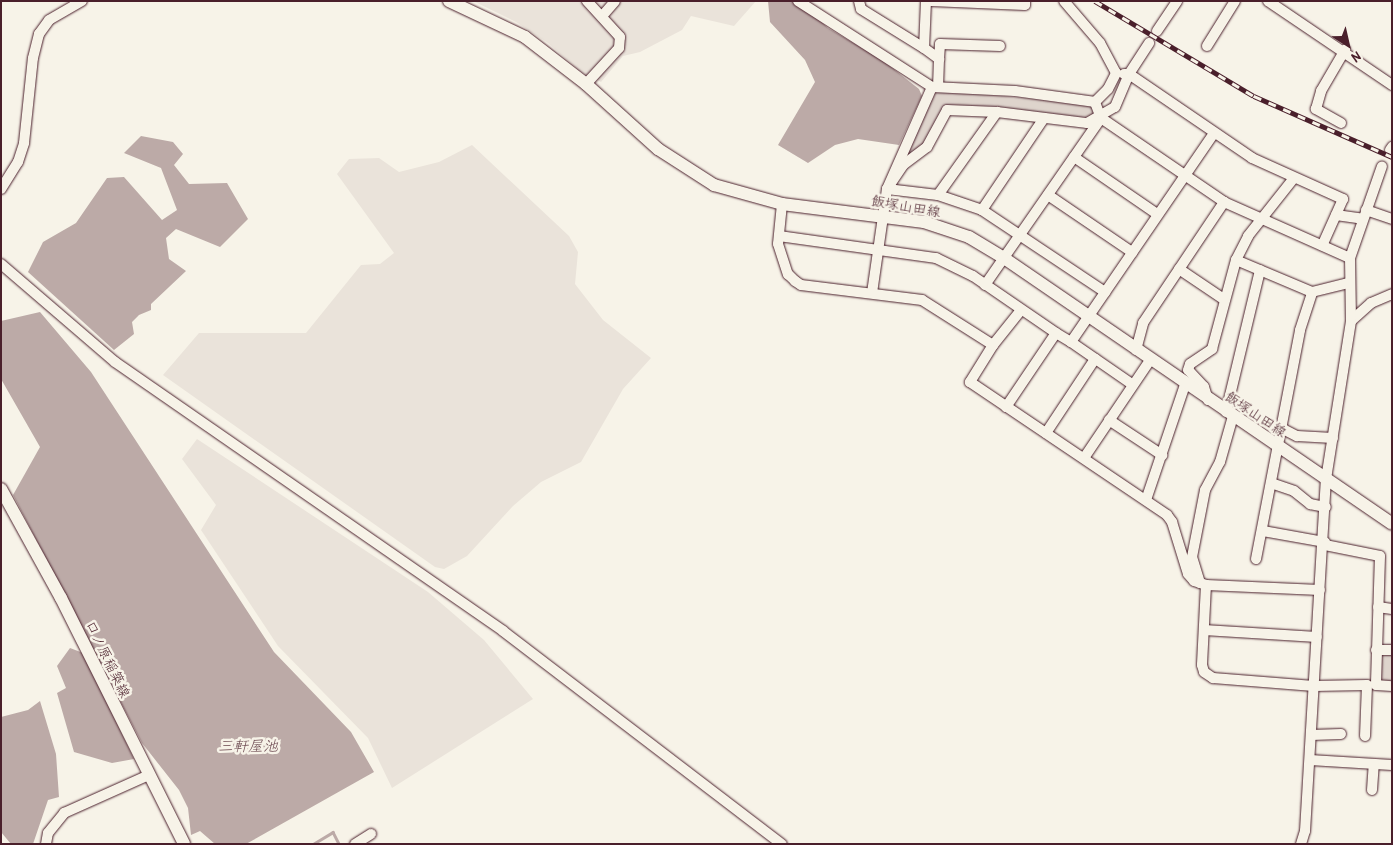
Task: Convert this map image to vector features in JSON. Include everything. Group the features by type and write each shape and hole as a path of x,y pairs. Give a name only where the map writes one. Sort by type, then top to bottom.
{"main road":[{"name":"飯塚山田線","path":"449,1 525,37 586,84 684,169 714,185 782,204 882,216 950,230 1004,258 1186,385 1392,524"},
{"name":"口ノ原稲築線","path":"1,489 61,598 184,844"}],"street":[{"path":"1,188 18,162 24,143 33,58 39,34 49,20 82,1"},
{"path":"586,1 603,15 620,37 619,48 586,84"},
{"path":"603,15 615,1"},
{"path":"798,1 935,87 1015,92 1095,102"},
{"path":"859,1 861,9 939,59"},
{"path":"924,48 926,1"},
{"path":"931,1 1025,5 1025,1"},
{"path":"1064,1 1100,44 1116,75"},
{"path":"1157,31 1178,1"},
{"path":"1207,46 1235,1"},
{"path":"1268,1 1345,50 1392,85"},
{"path":"985,285 1101,118 1121,98 1129,74 1150,43"},
{"path":"872,293 887,189 935,87 940,44 1000,46"},
{"path":"1341,123 1316,109 1321,91 1345,50"},
{"path":"1095,102 1116,75 1129,74 1252,158 1343,199 1322,246"},
{"path":"1095,102 1101,118 1224,202 1350,258"},
{"path":"887,189 904,165 927,147 947,110 997,112 1087,123 1101,118"},
{"path":"938,195 997,112"},
{"path":"982,210 1044,118"},
{"path":"1071,342 1214,133"},
{"path":"1074,157 1157,214"},
{"path":"1301,844 1305,831 1320,590 1325,544 1326,479 1351,321 1350,258 1382,166"},
{"path":"1208,400 1204,387 1188,370 1190,364 1212,349 1236,260 1262,218 1294,178"},
{"path":"887,189 938,195 982,210 1021,233 1106,292"},
{"path":"1048,195 1132,252"},
{"path":"1136,350 1143,323 1224,202"},
{"path":"782,204 778,244 788,274 801,285 922,300 993,346"},
{"path":"1336,215 1364,215 1392,219"},
{"path":"779,236 936,258 985,285 1133,385"},
{"path":"1236,260 1312,292 1349,283"},
{"path":"1,264 115,362 503,631 782,844"},
{"path":"1179,269 1225,300"},
{"path":"1260,270 1220,462 1205,490 1192,557 1203,584 1204,630 1202,665 1204,672 1213,678 1314,686 1367,685 1365,736"},
{"path":"1256,559 1300,330 1312,292"},
{"path":"1351,321 1371,303 1392,294"},
{"path":"1021,310 993,346 970,382 1146,500 1172,522 1188,574 1203,584 1320,590"},
{"path":"1006,407 1056,334"},
{"path":"1046,433 1095,359"},
{"path":"1084,458 1150,360"},
{"path":"1146,500 1186,385"},
{"path":"1109,420 1162,455"},
{"path":"1281,428 1297,436 1333,438"},
{"path":"1271,484 1294,491 1310,504 1326,507"},
{"path":"1262,531 1392,557"},
{"path":"1380,556 1376,685 1392,686"},
{"path":"1378,607 1392,609"},
{"path":"1204,630 1317,637"},
{"path":"1376,650 1392,650"},
{"path":"1311,735 1341,734"},
{"path":"1310,760 1392,766"},
{"path":"1372,790 1374,764"},
{"path":"46,844 48,833 64,813 149,775"},
{"path":"355,844 371,834"}],"shaded area":[{"path":"473,1 756,1 734,26 691,16 682,30 640,52 623,56 601,82 581,72 548,43 516,22"},
{"path":"937,90 1090,104 1097,112 1091,120 949,106 926,145 903,157 932,93"},
{"path":"472,145 569,236 578,252 575,284 603,320 651,358 623,389 581,462 541,482 513,506 467,556 444,569 435,567 163,375 199,333 306,333 361,265 380,264 394,253 337,174 349,159 379,158 399,172 439,162"},
{"path":"197,439 428,592 484,640 533,699 392,788 368,738 278,646 201,530 216,505 182,459"},
{"path":"1379,652 1392,653 1392,684 1378,683"}],"water":[{"path":"768,1 791,1 812,13 828,28 882,60 919,89 922,96 899,145 858,139 835,145 808,163 778,145 815,82 805,60 770,22"},
{"path":"141,136 173,142 183,154 174,165 189,184 227,183 248,219 220,247 176,229 166,238 169,259 186,271 151,304 151,310 139,315 132,322 134,334 114,350 28,272 43,242 76,223 107,178 124,177 162,220 177,210 161,168 124,153"},
{"name":"三軒屋池","path":"40,312 91,372 274,652 351,732 374,772 246,844 215,844 200,831 191,835 188,808 179,790 142,743 13,495 40,447 1,379 1,321"},
{"path":"70,648 83,653 134,759 112,763 74,752 57,693 66,688 57,666"},
{"path":"40,701 56,754 59,797 48,800 33,844 11,844 1,832 1,717 28,710"}],"waterway":[{"path":"313,844 333,832 339,844"}],"railway":[{"path":"1095,1 1254,96 1392,157"}]}
